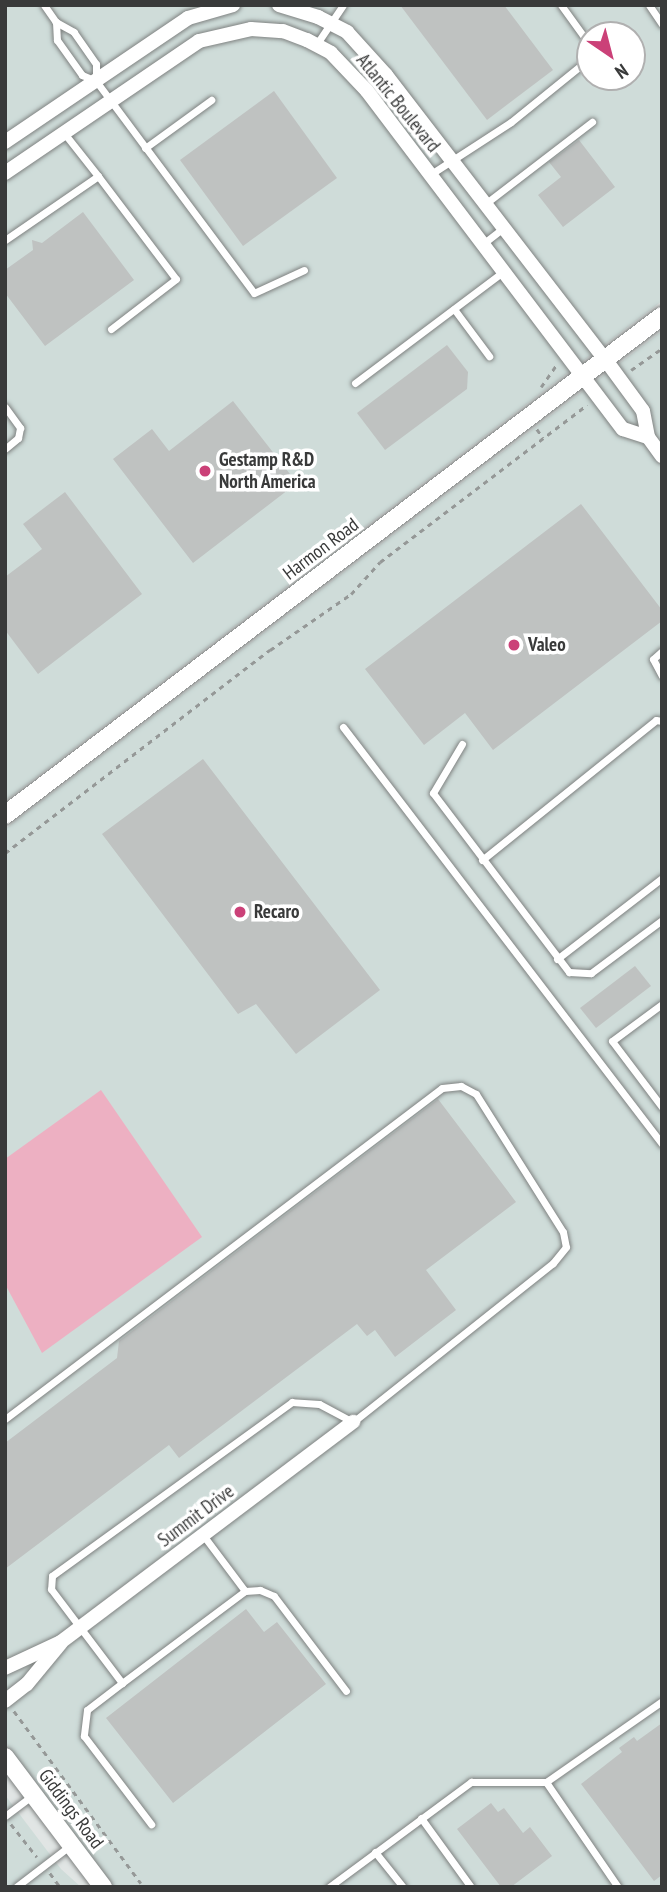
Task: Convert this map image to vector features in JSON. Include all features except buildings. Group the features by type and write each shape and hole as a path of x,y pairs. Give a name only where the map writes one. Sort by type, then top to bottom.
{"street":[{"path":"5,142 188,18 233,5"},
{"name":"Atlantic Boulevard","path":"5,173 109,100 200,41 228,32 283,31 331,53 367,91 584,374 623,429 648,437 643,411 620,379 386,75 347,33 328,22 279,5"},
{"name":"Harmon Road","path":"5,815 662,316"},
{"path":"648,437 662,456"},
{"name":"Summit Drive","path":"5,1668 61,1642 353,1422"},
{"name":"Summit Drive","path":"5,1701 27,1684 61,1642"},
{"name":"Giddings Road","path":"5,1757 103,1887"}],"lane":[{"path":"316,45 328,22 343,5"},
{"path":"561,5 576,26"},
{"path":"649,5 662,24"},
{"path":"47,6 55,23 57,40 82,75 96,80"},
{"path":"55,23 74,32 96,64 96,80 109,100 254,293 304,270"},
{"path":"431,174 511,122 576,69"},
{"path":"145,148 211,100"},
{"path":"485,204 592,122"},
{"path":"64,132 176,279 111,329"},
{"path":"5,240 99,176"},
{"path":"484,243 504,228"},
{"path":"355,383 505,271"},
{"path":"454,309 489,356"},
{"path":"5,407 20,428 18,438 5,449"},
{"path":"662,651 653,659 662,676"},
{"path":"482,860 656,720 662,721"},
{"path":"343,727 662,1144"},
{"path":"462,744 433,793 569,972 591,973 662,920"},
{"path":"557,959 662,878"},
{"path":"662,1003 612,1041 662,1107"},
{"path":"5,1419 442,1088 461,1086 476,1094 557,1215 566,1247 553,1264 353,1422 319,1404 292,1402 52,1576 51,1589 122,1683"},
{"path":"203,1535 244,1591"},
{"path":"151,1824 84,1736 87,1710 244,1591 260,1590 274,1596 346,1691"},
{"path":"329,1887 471,1782 546,1782 662,1701"},
{"path":"546,1782 618,1887"},
{"path":"5,1816 34,1795"},
{"path":"421,1818 471,1887"},
{"path":"16,1887 71,1845"},
{"path":"374,1852 403,1887"}],"path":[{"path":"620,379 662,348"},
{"path":"537,391 551,376 556,355"},
{"path":"5,853 270,650 351,594 380,562 599,395"},
{"path":"5,1701 141,1883"},
{"path":"5,1816 60,1887"}],"shaded area":[{"path":"5,5 662,5 662,301 5,801"},
{"path":"662,331 662,1887 113,1887 5,1742 5,829"},
{"path":"101,1090 202,1237 42,1353 5,1284 5,1159"},
{"path":"5,1795 61,1869 81,1887 5,1887"}],"place":[{"name":"Gestamp R&D North America","path":"205,471"},
{"name":"Valeo","path":"514,645"},
{"name":"Recaro","path":"240,912"}]}
